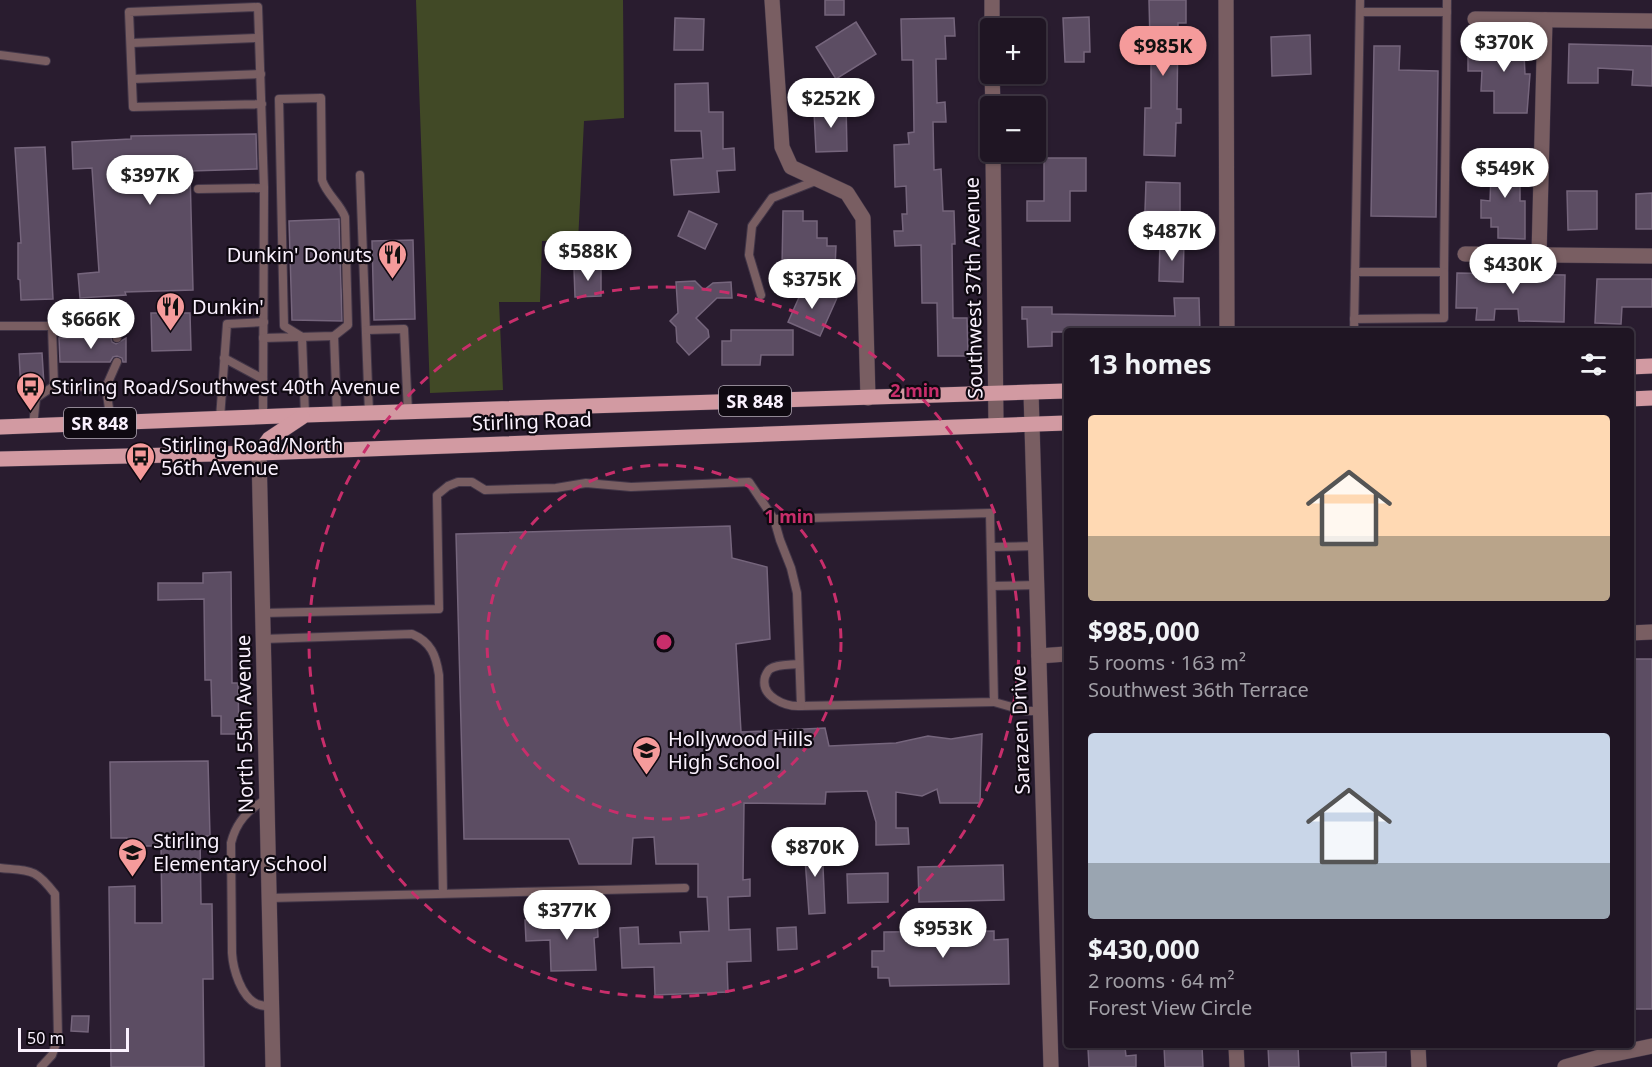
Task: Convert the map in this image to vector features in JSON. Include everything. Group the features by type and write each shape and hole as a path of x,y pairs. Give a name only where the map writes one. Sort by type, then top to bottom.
{"main road":[{"path":"1634,367 1652,366"},
{"name":"Stirling Road","path":"0,427 1064,391"},
{"path":"1634,399 1652,398"},
{"path":"259,453 269,439 305,415"},
{"name":"Stirling Road","path":"0,459 259,453 1064,423"}],"street":[{"path":"772,0 782,147 791,167 847,193 863,218 868,398"},
{"path":"992,0 992,18"},
{"path":"1226,0 1227,328"},
{"path":"1475,19 1652,21"},
{"path":"1539,255 1545,20"},
{"name":"Southwest 37th Avenue","path":"993,162 996,425"},
{"path":"1465,254 1652,256"},
{"name":"Sarazen Drive","path":"1031,392 1051,1067"},
{"name":"North 55th Avenue","path":"259,453 273,1067"},
{"path":"1634,633 1652,632"},
{"path":"1039,656 1064,654"},
{"path":"1634,1048 1652,1046"},
{"path":"1236,1048 1237,1067"},
{"path":"1418,1048 1419,1067"},
{"path":"1565,1067 1600,1051 1631,1048"}],"lane":[{"path":"1354,328 1360,0"},
{"path":"1354,319 1444,318 1447,0"},
{"path":"262,104 133,107 129,12 258,7 260,38 262,104 264,188 263,417"},
{"path":"1360,12 1447,12"},
{"path":"130,43 260,38"},
{"path":"0,55 46,61"},
{"path":"132,79 261,74"},
{"path":"263,338 302,337 334,336 345,328 349,319 345,218 322,180 321,98 279,99 284,326 302,337"},
{"path":"360,175 369,413"},
{"path":"760,295 749,255 752,226 772,198 818,180"},
{"path":"198,189 264,188"},
{"path":"1355,272 1444,272"},
{"path":"0,326 51,326 66,315 88,313 108,315 117,328 117,338"},
{"path":"220,418 227,324 264,322"},
{"path":"51,326 54,386"},
{"path":"366,330 404,329 408,412"},
{"path":"334,336 337,414"},
{"path":"302,337 305,415"},
{"path":"224,358 262,379"},
{"path":"111,423 106,387 117,362"},
{"path":"33,426 36,398 54,386 106,387"},
{"path":"262,613 438,609 437,495 448,486 458,483 472,483 485,490 556,488 586,483 631,487 749,483 774,519 797,593 801,706"},
{"path":"774,519 990,513 994,702"},
{"path":"991,547 1036,546"},
{"path":"992,586 1037,585"},
{"path":"263,639 412,634 420,637 432,649 436,656 439,675 443,893"},
{"path":"799,664 770,669 765,675 764,684 768,693 784,705 994,702 1014,709 1041,711"},
{"path":"267,799 248,811 237,827 231,843 232,953 235,971 250,1000 272,1007"},
{"path":"0,868 29,871 43,878 55,894 58,1038 52,1055 41,1067"},
{"path":"270,898 685,888"}],"green space":[{"path":"416,0 623,0 624,118 584,121 578,242 542,241 540,302 499,302 503,390 430,393"}],"building":[{"path":"825,0 844,0 844,15 825,15"},
{"path":"1149,0 1186,0 1186,23 1178,23 1177,109 1181,109 1181,123 1176,123 1175,156 1144,155 1145,108 1151,108 1151,61 1145,61 1145,41 1150,41"},
{"path":"1089,17 1090,52 1084,52 1084,62 1065,62 1063,18"},
{"path":"675,18 704,19 703,50 674,50"},
{"path":"954,18 955,36 945,36 946,59 936,59 937,103 945,102 946,122 933,122 934,170 941,169 943,211 954,211 953,318 967,318 968,356 938,356 937,303 922,303 921,245 895,246 894,231 903,231 902,214 907,214 906,186 895,187 894,145 909,144 908,133 914,132 913,60 902,60 901,19"},
{"path":"856,22 876,54 836,79 816,47"},
{"path":"1490,33 1523,33 1525,74 1530,74 1527,113 1494,113 1494,91 1481,91 1482,71 1468,71 1468,54 1490,54"},
{"path":"1310,35 1311,74 1272,76 1271,37"},
{"path":"1569,44 1652,46 1652,86 1632,85 1633,70 1598,68 1598,83 1568,83"},
{"path":"1374,46 1400,46 1399,70 1438,71 1436,217 1371,216"},
{"path":"708,83 709,112 723,112 723,149 734,148 735,170 717,171 719,192 674,195 671,160 703,158 701,131 675,131 675,84"},
{"path":"846,103 847,151 816,152 814,111 831,111 830,104"},
{"path":"256,134 257,169 190,171 193,290 125,292 126,295 80,298 78,274 99,272 92,168 73,169 72,142 131,139 131,136"},
{"path":"45,147 53,299 21,300 20,280 18,279 18,243 21,243 15,148"},
{"path":"1046,158 1086,158 1086,191 1070,191 1070,221 1027,221 1027,201 1044,201 1044,162"},
{"path":"1480,160 1520,161 1520,201 1525,201 1525,239 1498,238 1498,227 1491,227 1491,218 1481,218 1481,200 1490,201 1491,174 1480,174"},
{"path":"1146,182 1180,183 1180,212 1145,211"},
{"path":"1567,191 1597,191 1597,229 1568,230"},
{"path":"1652,193 1652,229 1636,229 1636,194"},
{"path":"689,211 717,224 705,249 678,236"},
{"path":"783,211 803,211 803,221 817,221 817,238 827,238 827,246 836,246 835,268 782,267"},
{"path":"339,219 342,321 292,320 289,221"},
{"name":"Dunkin' Donuts","path":"413,240 415,319 374,320 372,241"},
{"path":"1160,241 1184,242 1183,282 1159,281"},
{"path":"601,268 601,296 575,297 574,269"},
{"path":"1457,273 1565,275 1564,322 1519,321 1518,309 1495,309 1494,320 1476,320 1477,308 1456,308"},
{"path":"1597,279 1652,279 1652,307 1622,307 1621,324 1595,323"},
{"path":"695,281 704,290 713,283 731,282 732,298 717,298 696,318 708,330 709,337 689,355 677,342 676,327 670,321 678,313 676,282"},
{"path":"805,284 837,298 820,336 788,322"},
{"path":"1174,298 1199,298 1200,328 1064,328 1064,332 1052,332 1052,346 1028,347 1027,319 1022,319 1022,307 1052,307 1052,314 1175,316"},
{"name":"Dunkin'","path":"151,313 190,313 191,350 152,351"},
{"path":"731,330 793,330 793,355 761,355 760,365 722,365 722,341 731,341"},
{"path":"59,338 111,338 116,344 126,338 126,362 117,356 113,357 110,362 60,362"},
{"path":"42,353 44,385 37,390 21,390 19,354"},
{"path":"730,526 732,558 767,567 770,639 736,644 741,732 825,728 829,746 896,743 928,736 951,739 982,734 980,803 940,803 937,789 922,796 896,792 896,828 908,828 909,844 876,845 876,822 867,791 826,792 825,804 744,803 743,880 750,879 750,896 728,897 729,930 750,929 751,961 727,962 728,992 655,995 654,967 622,968 620,928 638,927 639,944 681,943 680,932 709,931 707,897 698,897 698,864 656,864 654,837 633,838 631,864 579,864 569,839 464,839 456,534"},
{"path":"231,572 232,683 238,683 239,734 221,734 221,716 212,716 211,680 205,680 204,599 158,600 158,583 203,583 203,573"},
{"path":"1634,659 1652,659 1652,1009 1634,1009"},
{"path":"208,761 210,836 200,836 201,904 212,904 213,979 203,979 204,1067 111,1067 109,887 135,886 135,923 162,923 161,846 127,846 127,838 111,838 110,762"},
{"path":"822,843 825,913 809,914 804,844"},
{"path":"1003,865 1004,900 919,902 918,867"},
{"path":"888,873 888,902 848,903 847,874"},
{"path":"597,916 598,937 594,938 596,970 551,971 550,940 526,941 525,920"},
{"path":"796,927 797,949 778,950 777,928"},
{"path":"994,931 994,940 1008,939 1009,984 890,986 889,978 878,978 878,967 872,967 872,951 884,951 884,932"},
{"path":"72,1016 89,1016 88,1032 71,1031"},
{"path":"1088,1048 1125,1048 1126,1056 1136,1055 1136,1067 1089,1067"},
{"path":"1164,1048 1202,1048 1203,1067 1165,1067"},
{"path":"1268,1048 1298,1048 1299,1067 1269,1067"},
{"path":"1386,1052 1386,1067 1352,1067 1351,1053"}],"place":[{"name":"Dunkin' Donuts","path":"393,280"},
{"name":"Dunkin'","path":"171,332"},
{"name":"Stirling Road/Southwest 40th Avenue","path":"30,412"},
{"name":"Stirling Road/North 56th Avenue","path":"140,482"},
{"name":"Hollywood Hills High School","path":"647,776"},
{"name":"Stirling Elementary School","path":"132,878"}]}
